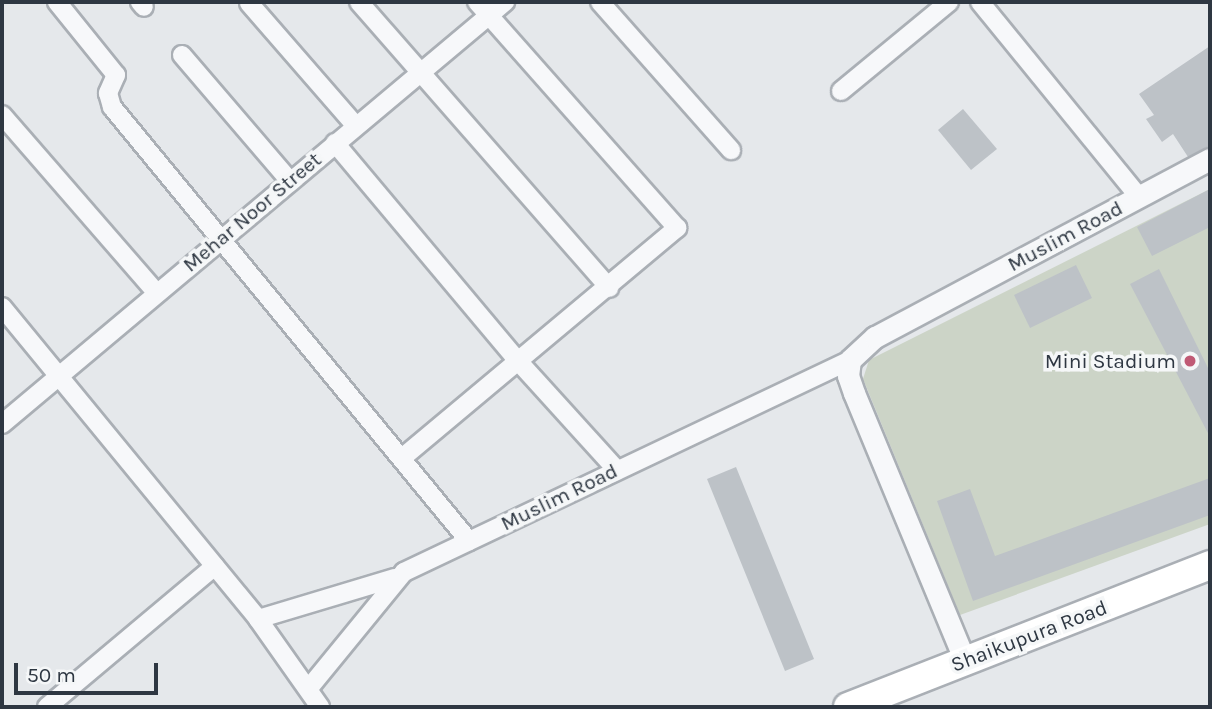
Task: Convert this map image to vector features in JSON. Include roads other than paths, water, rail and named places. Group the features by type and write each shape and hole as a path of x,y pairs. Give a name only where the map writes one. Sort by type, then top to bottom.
{"main road":[{"name":"Shaikupura Road","path":"848,707 1210,565"},
{"name":"Shaikupura Road","path":"891,707 1210,582"}],"street":[{"path":"57,2 116,75 108,93 112,107 223,236 470,541"},
{"path":"359,2 609,288"},
{"name":"Mehar Noor Street","path":"2,424 420,73 483,8 505,2"},
{"path":"600,2 731,150"},
{"path":"841,91 949,2"},
{"path":"980,2 1139,197"},
{"path":"249,3 356,126"},
{"path":"402,458 609,288 677,228 483,8"},
{"path":"182,55 290,181"},
{"path":"2,115 156,292"},
{"path":"335,143 519,362 616,469"},
{"name":"Muslim Road","path":"309,688 396,578 616,469 850,360 875,337 1210,159"},
{"path":"2,307 60,374 258,619 320,707"},
{"path":"850,360 848,376 854,393 965,661"},
{"path":"47,707 215,566"},
{"path":"258,619 396,578"}],"place":[{"name":"Mini Stadium","path":"1190,361"}]}
